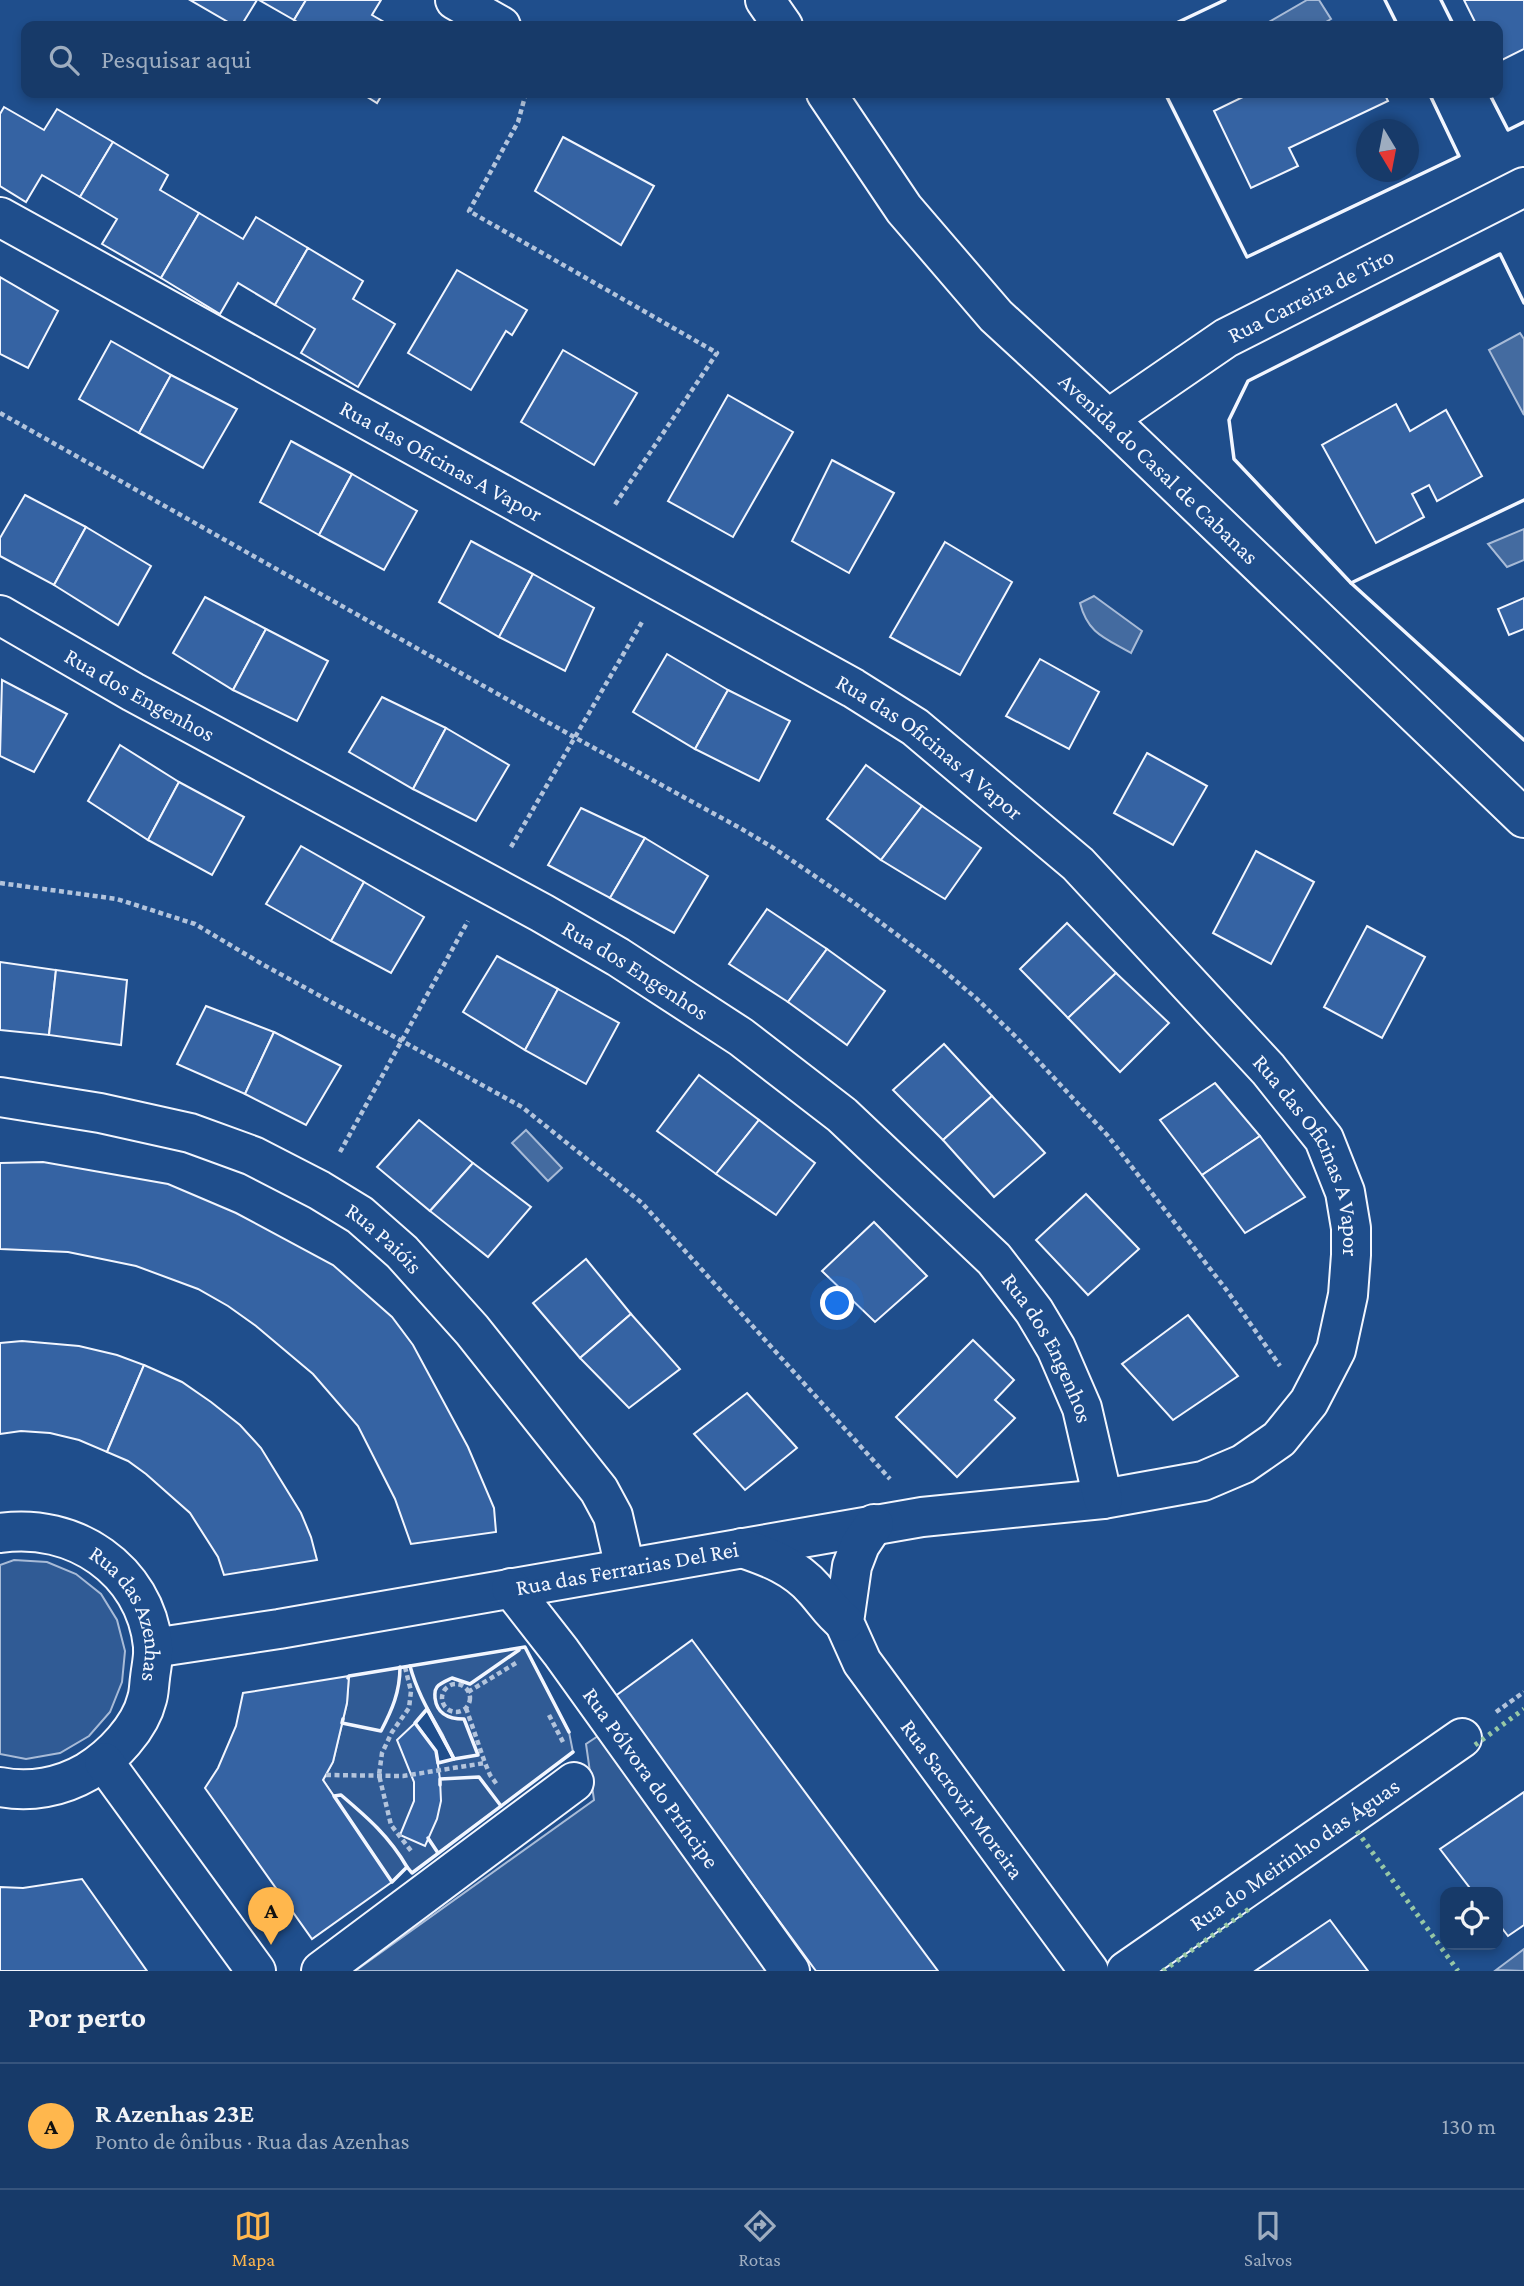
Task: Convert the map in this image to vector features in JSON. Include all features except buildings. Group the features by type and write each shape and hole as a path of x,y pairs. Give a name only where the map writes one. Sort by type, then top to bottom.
{"street":[{"path":"455,0 492,21"},
{"path":"765,0 780,21"},
{"name":"Avenida do Casal de Cabanas","path":"829,98 904,209 996,316 1108,419 1524,818"},
{"name":"Rua Carreira de Tiro","path":"1108,419 1226,338 1524,187"},
{"name":"Rua das Oficinas A Vapor","path":"0,217 853,688 915,727 1078,864 1268,1069 1324,1139 1345,1192 1351,1228 1348,1295 1336,1350 1309,1402 1279,1439 1243,1464 1203,1481 1102,1499"},
{"name":"Rua dos Engenhos","path":"0,615 134,692 532,907 618,957 741,1037 842,1115 994,1259 1034,1311 1056,1348 1082,1408 1102,1499"},
{"name":"Rua Paióis","path":"0,1097 100,1113 190,1133 253,1156 360,1214 402,1252 472,1330 599,1490 613,1516 625,1569"},
{"name":"Rua das Ferrarias Del Rei","path":"153,1648 279,1629 874,1524 1102,1499"},
{"path":"844,1622 852,1566 860,1545 874,1524"},
{"name":"Rua das Azenhas","path":"0,1533 19,1530 52,1533 82,1544 110,1562 131,1587 146,1616 153,1648 147,1700 128,1736 104,1762 73,1780 38,1789 0,1787"},
{"name":"Rua Sacrovir Moreira","path":"743,1548 789,1567 814,1589 829,1610 844,1622 862,1662 1089,1971"},
{"name":"Rua Pólvora do Príncipe","path":"511,1588 561,1652 790,1971"},
{"name":"Rua do Meirinho das Águas","path":"1126,1971 1461,1738"},
{"path":"321,1971 565,1760"},
{"path":"104,1762 256,1971"}],"path":[{"path":"525,98 518,122 469,211 716,353 589,544"},
{"path":"0,413 761,840 843,895 935,963 1016,1037 1108,1136 1150,1188 1228,1292 1254,1332 1309,1402"},
{"path":"0,883 117,899 195,924 262,964 522,1107 642,1203 858,1440 922,1517"},
{"path":"468,1692 522,1660"},
{"path":"405,1667 411,1691 408,1707 382,1753 379,1775 391,1825 417,1858"},
{"path":"453,1684 462,1686 468,1692 470,1701 466,1708 458,1713 448,1711 442,1702 445,1689 453,1684"},
{"path":"1504,1706 1524,1692"},
{"path":"466,1708 490,1775 502,1792"},
{"path":"546,1709 565,1760"},
{"path":"565,1760 571,1741"},
{"path":"326,1775 403,1776 485,1763"}],"shaded area":[{"path":"1307,0 1319,0 1331,19 1328,21 1271,21"},
{"path":"1520,333 1524,339 1524,415 1489,350"},
{"path":"1524,529 1524,560 1507,567 1488,544"},
{"path":"1094,596 1142,631 1131,653 1099,634 1088,622 1080,603"},
{"path":"526,1130 562,1168 548,1181 512,1143"},
{"path":"14,1560 47,1562 76,1574 101,1594 117,1620 125,1651 122,1682 110,1712 89,1736 60,1753 26,1759 0,1754 0,1565"},
{"path":"525,1647 569,1732 573,1752 412,1873 407,1867 392,1882 323,1780 333,1762 347,1703 349,1676","holes":["428,1709 453,1759 438,1763 436,1751 416,1723"]},
{"path":"598,1736 768,1971 355,1971 594,1800 586,1744"},
{"path":"1524,1949 1524,1971 1496,1970"}],"hedge":[{"path":"1475,1745 1524,1709"},
{"path":"1357,1831 1458,1971"},
{"path":"1163,1971 1249,1909"}],"wall":[{"path":"1181,21 1225,0"},
{"path":"1385,0 1396,21"},
{"path":"1441,0 1452,21"},
{"path":"1168,98 1247,257 1459,156 1431,98"},
{"path":"1492,98 1508,130 1524,122"},
{"path":"1351,583 1234,459 1229,420 1248,381 1500,254 1524,303"},
{"path":"1524,500 1351,583 1524,740"},
{"path":"348,1678 525,1647 569,1732"},
{"path":"410,1666 424,1702 454,1759 478,1755 464,1719 448,1717 438,1708 436,1688 452,1678 470,1684 519,1650"},
{"path":"343,1719 342,1723 381,1731 395,1700 400,1667"},
{"path":"427,1709 454,1759 438,1763 436,1751 415,1723 427,1709"},
{"path":"407,1867 412,1873 573,1752"},
{"path":"440,1785 440,1779 479,1777 501,1806"},
{"path":"341,1795 385,1837 407,1867 392,1882 334,1796 341,1795"},
{"path":"428,1838 438,1853"}],"place":[{"name":"R Azenhas 23E","path":"271,1945"}]}
